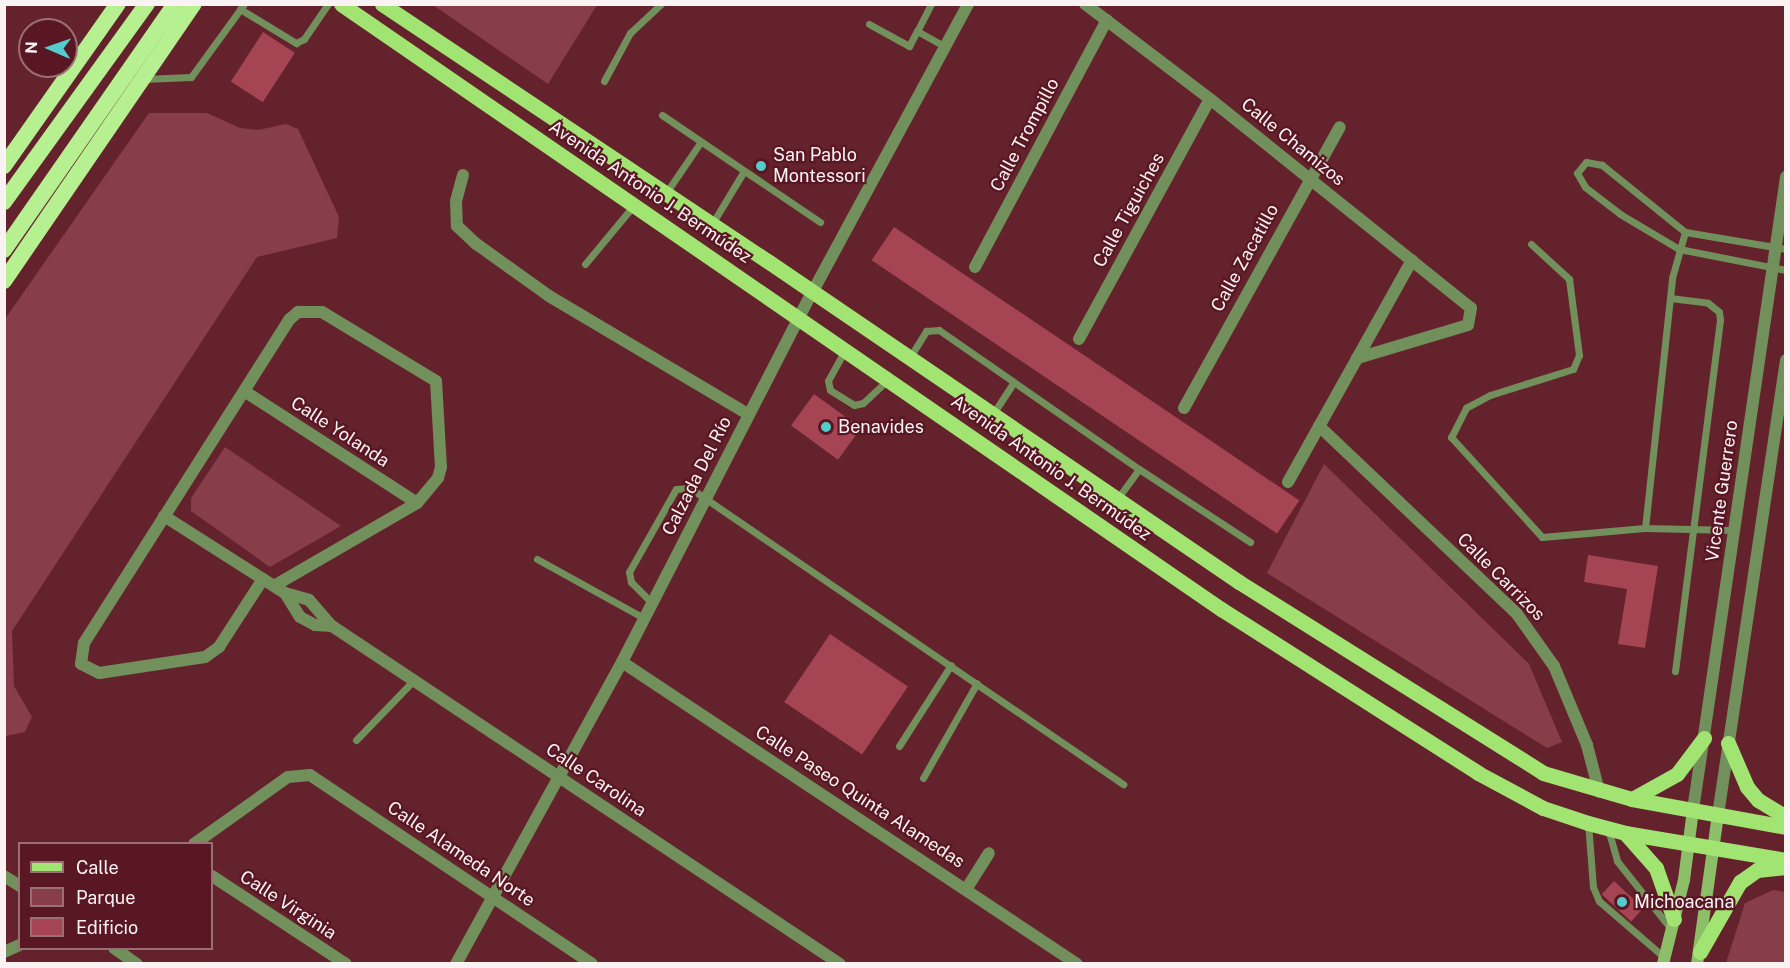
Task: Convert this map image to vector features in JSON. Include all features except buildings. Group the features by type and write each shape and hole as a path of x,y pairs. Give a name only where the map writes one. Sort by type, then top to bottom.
{"highway":[{"path":"4,166 118,4"},
{"path":"4,202 147,4"},
{"path":"4,250 175,4"},
{"path":"4,281 194,4"}],"main road":[{"name":"Avenida Antonio J. Bermúdez","path":"341,4 1221,609 1478,773 1543,808 1608,829 1785,860"},
{"name":"Avenida Antonio J. Bermúdez","path":"382,4 813,291 1239,582 1543,773 1632,799 1785,827"},
{"path":"1632,799 1677,774 1704,738"},
{"path":"1728,744 1747,787 1758,800 1785,817"},
{"path":"1664,961 1689,842 1693,810"},
{"path":"1699,958 1718,814"},
{"path":"1625,833 1656,868 1673,924"},
{"path":"1699,958 1740,882 1757,870 1785,867"}],"street":[{"name":"Calzada Del Río","path":"456,963 557,775 622,662 748,414 969,4"},
{"name":"Calle Chamizos","path":"1086,4 1468,302 1472,314 1468,325 1357,358"},
{"name":"Calle Trompillo","path":"975,267 1107,20"},
{"name":"Calle Tiguiches","path":"1079,339 1210,99"},
{"name":"Calle Zacatillo","path":"1184,408 1340,127"},
{"path":"463,175 456,201 457,226 475,243 549,296 748,414"},
{"name":"Vicente Guerrero","path":"1693,810 1772,268 1780,248 1785,177"},
{"path":"1288,482 1412,260"},
{"path":"263,579 212,654 99,673 90,671 81,664 81,647 290,319 309,311 326,314 433,379 440,394 441,467 438,478 417,502 274,586"},
{"path":"1718,814 1785,360"},
{"name":"Calle Yolanda","path":"244,391 417,502"},
{"name":"Calle Carrizos","path":"1319,426 1529,629 1554,666 1587,746 1599,791"},
{"name":"Calle Carolina","path":"164,516 285,593 300,595 315,603 332,626 840,963"},
{"name":"Calle Carolina","path":"285,593 290,607 307,622 332,626"},
{"name":"Calle Paseo Quinta Alamedas","path":"622,662 1077,963"},
{"name":"Calle Alameda Norte","path":"195,842 288,777 310,775 592,963"},
{"path":"966,888 989,853"},
{"path":"4,876 18,885"},
{"name":"Calle Virginia","path":"213,877 346,963"},
{"path":"4,952 18,946"},
{"path":"117,950 137,963"}],"lane":[{"path":"143,79 190,77 242,7 296,43 304,39 328,4"},
{"path":"604,81 630,33 661,4"},
{"path":"869,24 909,46 931,4"},
{"path":"917,31 946,46"},
{"path":"662,115 700,143 820,222"},
{"path":"666,193 700,143"},
{"path":"1780,248 1685,232 1602,165 1580,164 1577,173 1585,186 1620,214 1679,249 1785,270"},
{"path":"712,224 744,171"},
{"path":"585,264 634,205"},
{"path":"1645,528 1670,298 1679,249 1685,232"},
{"path":"1530,244 1569,279 1580,355 1573,369 1490,395 1466,408 1451,437 1542,537 1645,528 1734,530"},
{"path":"1670,298 1708,303 1719,312 1720,320 1691,529 1675,671"},
{"path":"910,357 926,332 939,330 1138,469 1250,542"},
{"path":"845,350 828,381 830,390 854,405 863,403 888,380"},
{"path":"993,414 1012,383"},
{"path":"1117,499 1138,469"},
{"path":"652,603 631,582 629,572 676,489 685,486 951,665 1122,784"},
{"path":"537,559 644,618"},
{"path":"899,746 951,665"},
{"path":"356,740 414,680"},
{"path":"923,778 977,683"},
{"path":"1588,823 1593,887 1599,901 1664,961"},
{"path":"1608,829 1617,861 1673,924"}],"green space":[{"path":"597,4 548,84 433,5"},
{"path":"149,113 207,113 240,128 258,130 286,124 298,129 339,217 337,238 257,257 12,631 14,686 32,717 25,732 5,736 5,319"},
{"path":"225,447 341,526 270,567 191,511 191,498"},
{"path":"1324,464 1529,664 1562,742 1547,748 1267,573"},
{"path":"1773,890 1785,892 1785,963 1726,963 1745,903"}],"place":[{"name":"San Pablo Montessori","path":"761,166"},
{"name":"Benavides","path":"826,427"},
{"name":"Michoacana","path":"1622,902"}]}
